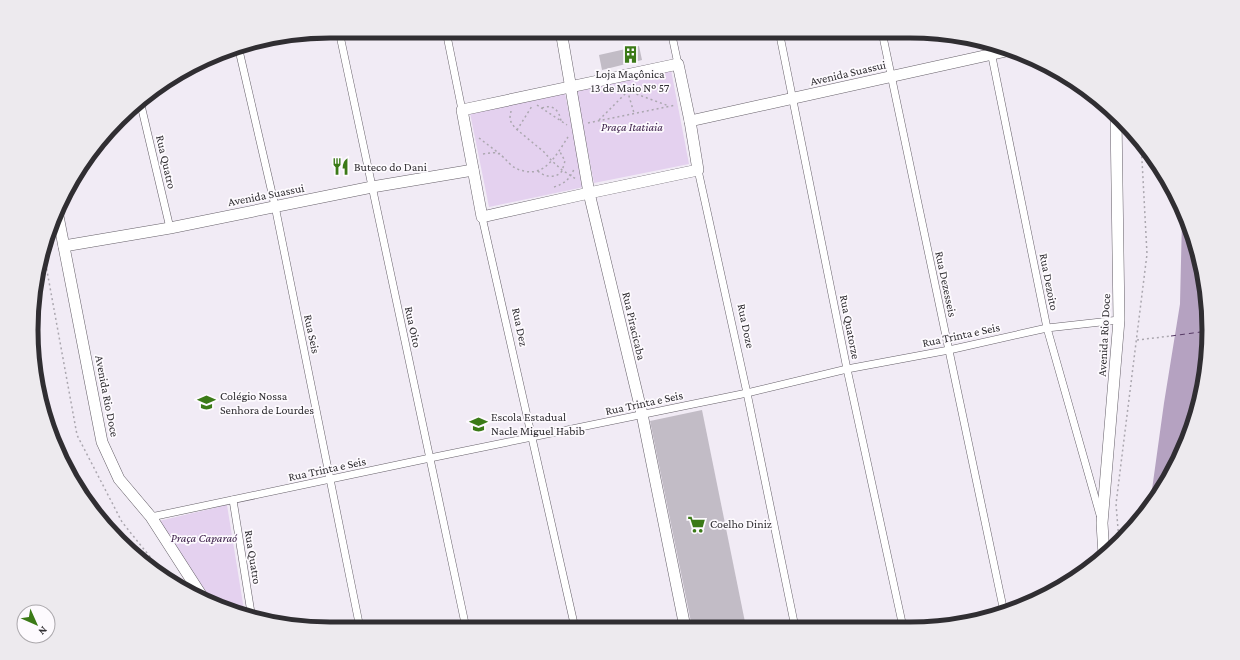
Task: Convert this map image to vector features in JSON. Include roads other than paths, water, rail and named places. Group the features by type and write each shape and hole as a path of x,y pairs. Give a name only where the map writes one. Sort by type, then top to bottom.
{"street":[{"name":"Rua Oito","path":"340,38 465,622"},
{"name":"Rua Dez","path":"447,38 482,217 574,622"},
{"name":"Rua Piracicaba","path":"562,38 571,87 573,125 642,414 684,622"},
{"name":"Rua Doze","path":"672,38 690,122 698,170 795,622"},
{"name":"Rua Quatorze","path":"780,38 794,98 847,369 902,622"},
{"name":"Rua Dezesseis","path":"883,38 1003,607"},
{"name":"Rua Dezoito","path":"991,49 1047,328 1102,523"},
{"name":"Rua Seis","path":"239,52 275,206 359,622"},
{"name":"Avenida Suassui","path":"690,122 1001,52"},
{"path":"462,110 678,64"},
{"name":"Rua Quatro","path":"141,107 170,228"},
{"name":"Avenida Rio Doce","path":"1104,549 1102,523 1119,320 1116,124"},
{"name":"Avenida Suassui","path":"64,246 170,228 372,187 473,170"},
{"path":"482,217 698,170"},
{"name":"Avenida Rio Doce","path":"59,221 102,442 119,479 151,517 198,591"},
{"name":"Rua Trinta e Seis","path":"151,517 642,414 747,394 847,369 949,350 1047,328 1119,320"},
{"name":"Rua Quatro","path":"232,500 251,611"}],"place":[{"name":"Loja Maçônica 13 de Maio Nº 57","path":"630,55"},
{"name":"Buteco do Dani","path":"341,167"},
{"name":"Colégio Nossa Senhora de Lourdes","path":"207,403"},
{"name":"Escola Estadual Nacle Miguel Habib","path":"478,424"},
{"name":"Coelho Diniz","path":"697,524"}],"park label":[{"name":"Praça Itatiaia","path":"632,127"},
{"name":"Praça Caparaó","path":"204,538"}]}
